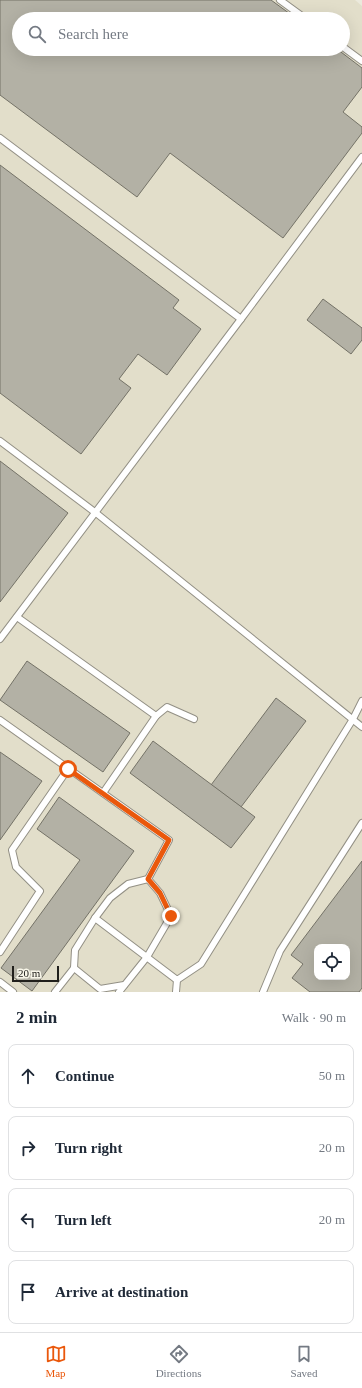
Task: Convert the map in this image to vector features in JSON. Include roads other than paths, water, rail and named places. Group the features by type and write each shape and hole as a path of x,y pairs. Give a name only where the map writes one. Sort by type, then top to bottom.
{"lane":[{"path":"280,0 296,12"},
{"path":"350,52 362,61"},
{"path":"0,138 241,319"},
{"path":"0,639 96,513 362,156"},
{"path":"0,441 96,513 362,727"},
{"path":"17,617 156,716"},
{"path":"176,980 201,964 362,701"},
{"path":"103,793 156,716 167,707 194,719"},
{"path":"0,720 169,840 148,879 128,884 110,898 95,918 75,950 74,968 55,992"},
{"path":"0,952 40,892 16,867 12,850 68,769"},
{"path":"263,992 280,950 362,824"},
{"path":"119,992 147,957 171,916 160,893 148,879"},
{"path":"95,918 176,980"},
{"path":"74,968 100,989 124,985"},
{"path":"176,980 176,992"},
{"path":"0,982 13,992"}]}
